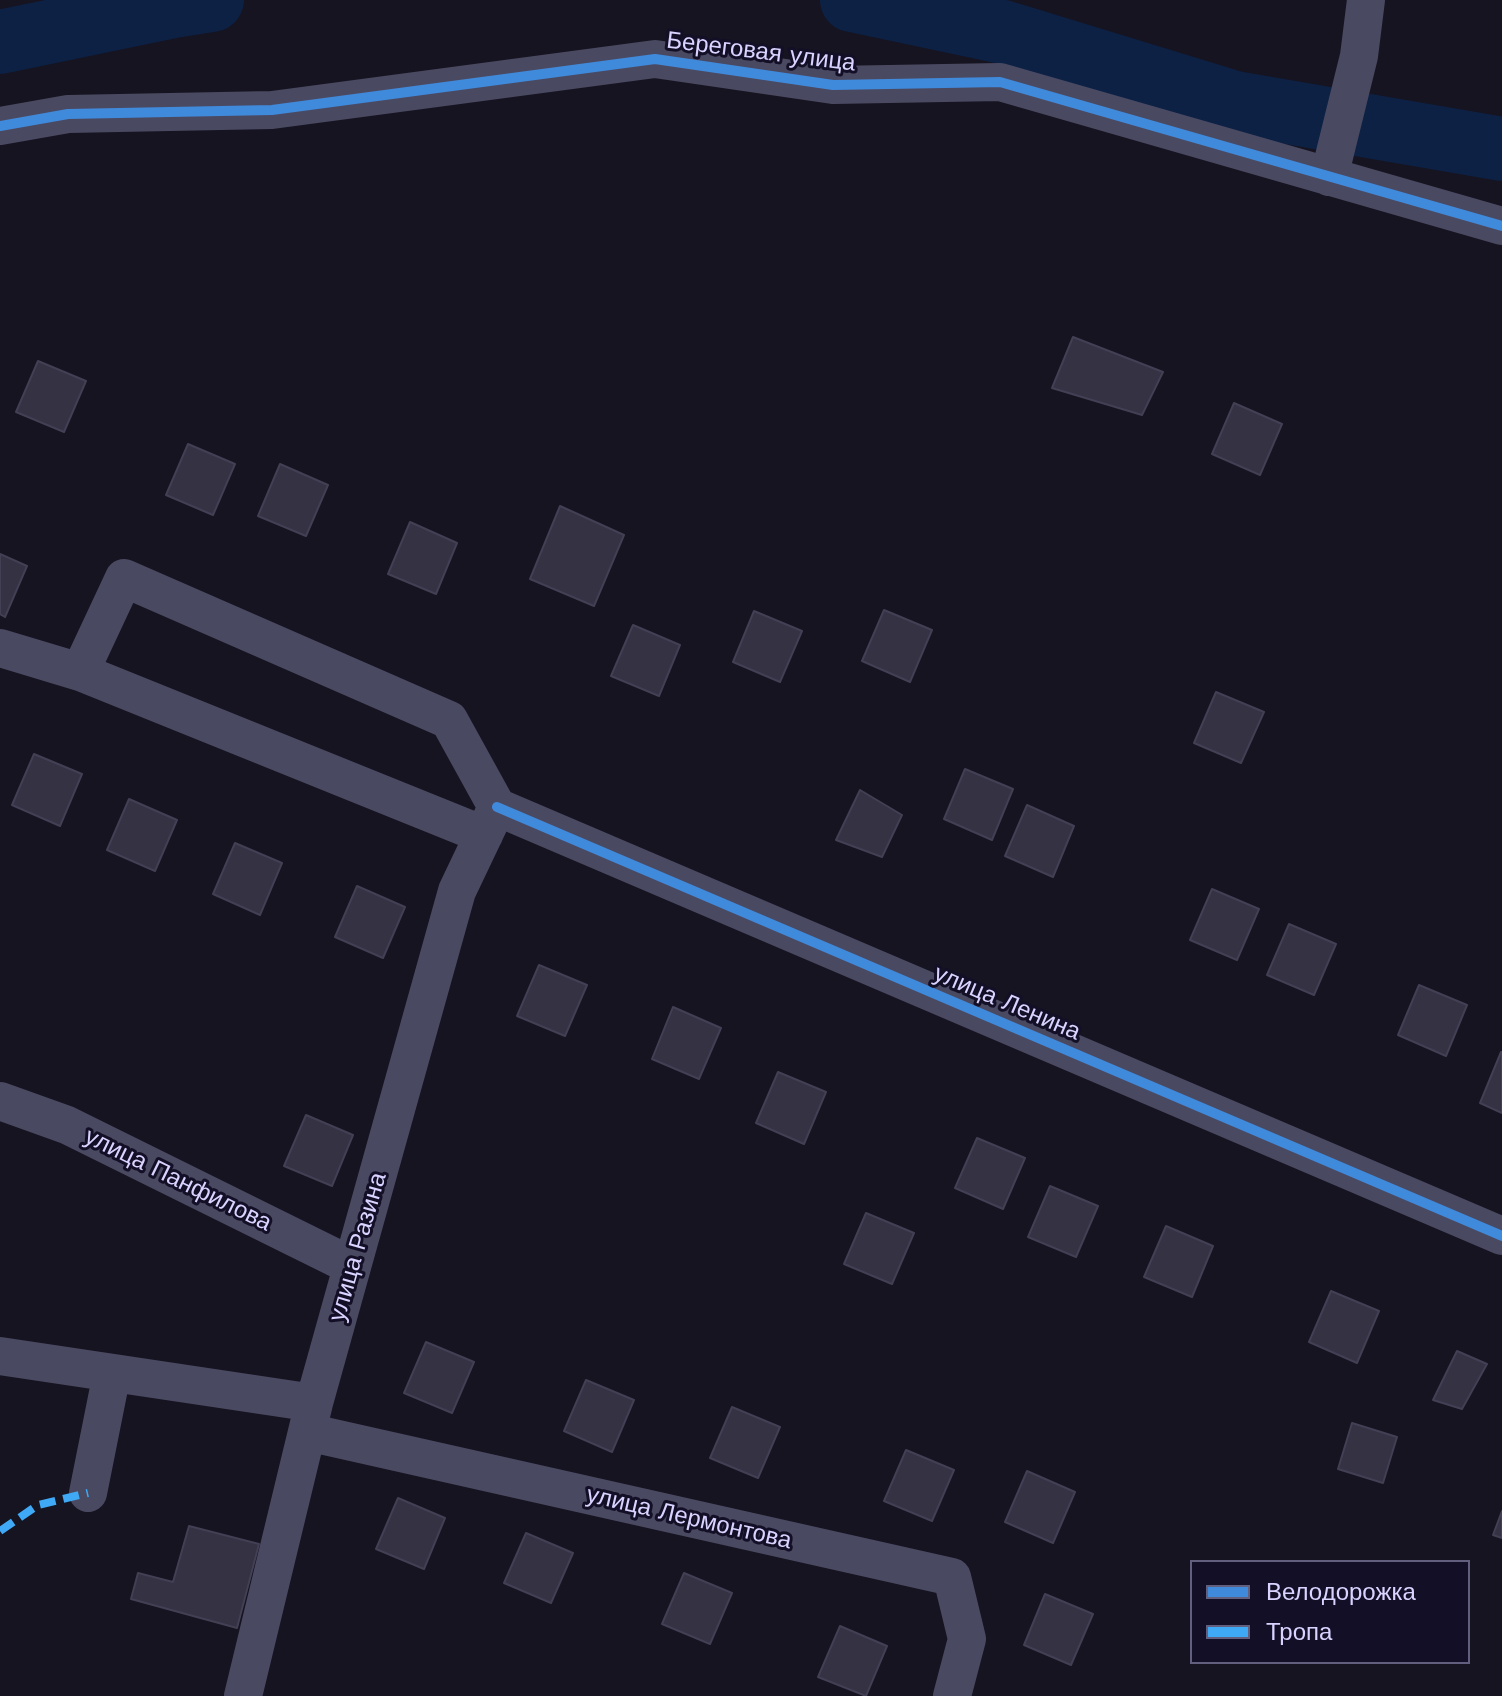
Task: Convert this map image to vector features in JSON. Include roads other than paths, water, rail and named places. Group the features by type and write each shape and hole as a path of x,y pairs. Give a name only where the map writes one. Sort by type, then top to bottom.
{"street":[{"path":"1333,161 1359,56 1366,0"},
{"name":"Береговая улица","path":"0,126 68,114 272,110 655,59 833,85 1000,82 1333,161 1502,226"},
{"path":"80,672 124,578 449,720 490,821"},
{"name":"улица Ленина","path":"0,648 80,672 490,821 1502,1236"},
{"name":"улица Разина","path":"243,1696 311,1418 457,891 490,821"},
{"name":"улица Панфилова","path":"0,1101 67,1125 352,1266"},
{"path":"0,1356 112,1373 311,1418"},
{"path":"88,1493 112,1373"},
{"name":"улица Лермонтова","path":"311,1418 952,1577 967,1639 952,1696"}],"waterway":[{"path":"0,42 212,0"},
{"path":"852,0 1003,32 1235,103 1502,149"}]}
